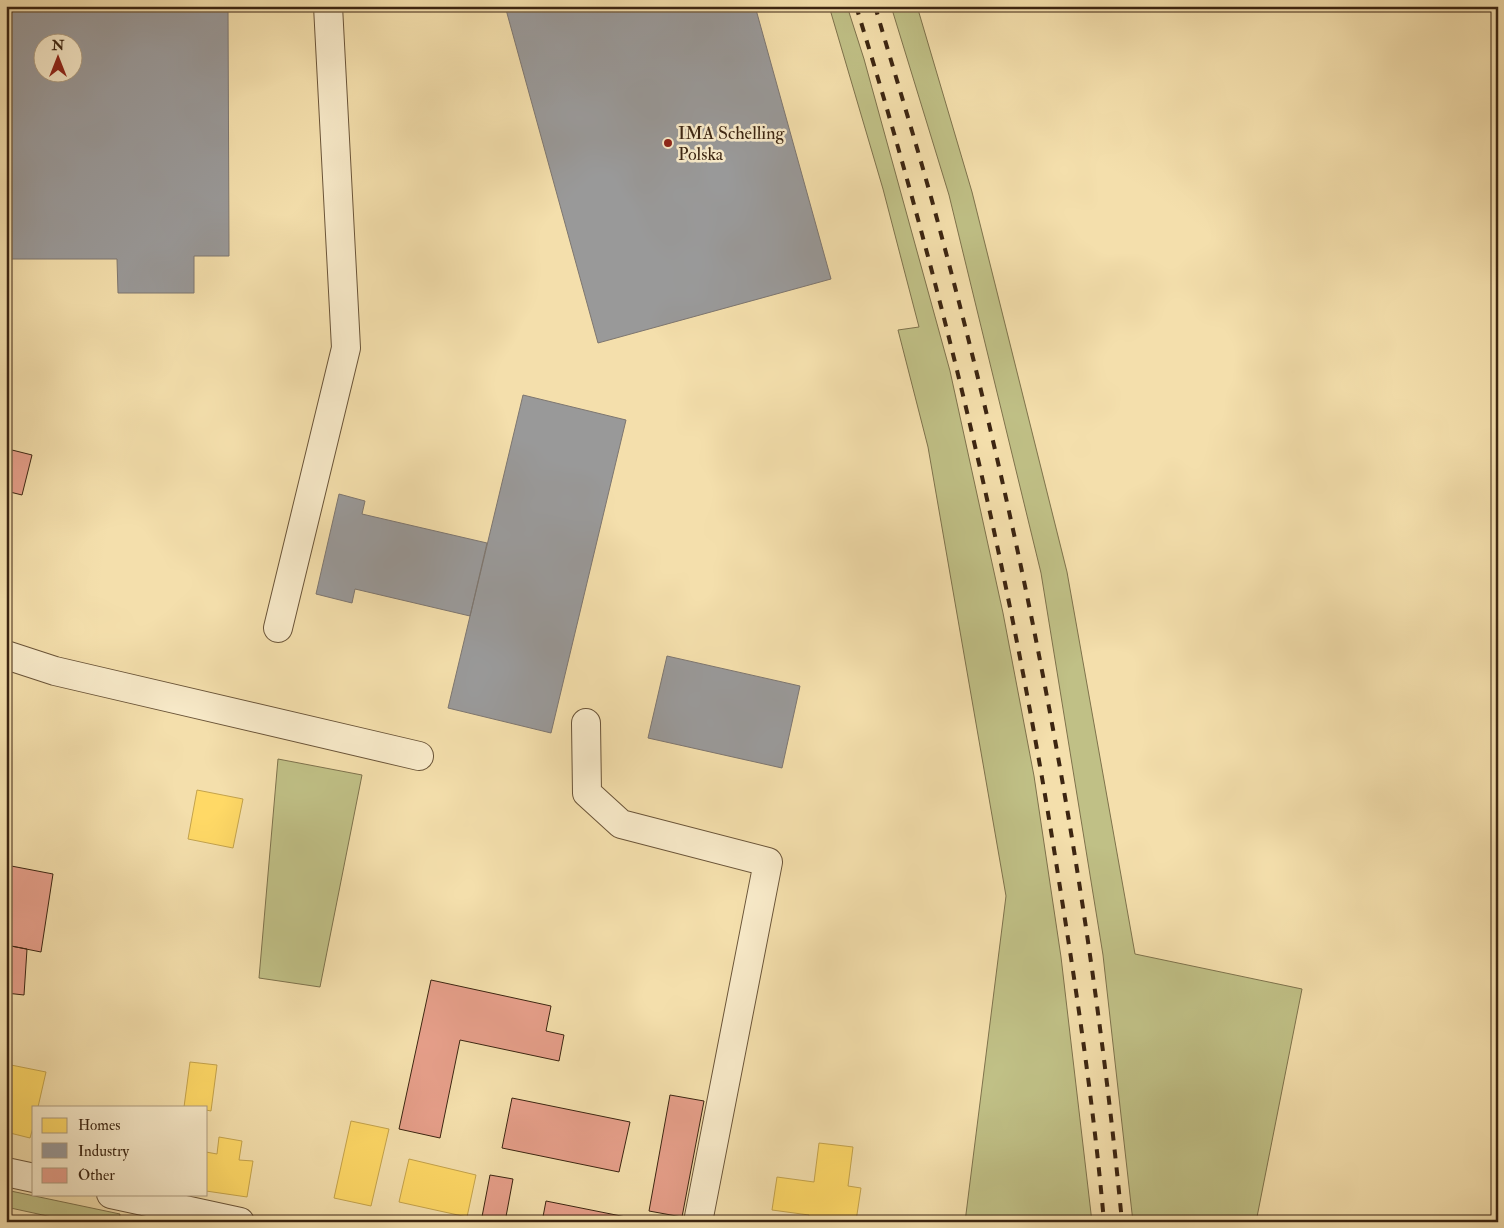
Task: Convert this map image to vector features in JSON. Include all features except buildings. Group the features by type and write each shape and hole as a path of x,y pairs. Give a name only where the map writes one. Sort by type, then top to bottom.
{"street":[{"path":"278,628 346,348 328,6"},
{"path":"6,656 55,671 419,756"},
{"path":"586,722 587,794 621,824 768,862 698,1222"},
{"path":"6,1172 32,1178"},
{"path":"119,1196 240,1222"}],"green space":[{"path":"829,6 847,6 864,59 950,371 1003,613 1034,776 1061,957 1092,1222 965,1222 1006,896 928,447 898,330 919,327 883,189"},
{"path":"891,6 917,6 972,192 1067,572 1135,954 1302,989 1256,1222 1133,1222 1103,955 1041,573 949,195"},
{"path":"278,759 362,775 320,987 259,978"},
{"path":"6,1190 120,1214 119,1222 75,1222 6,1207"}],"railway":[{"path":"856,6 919,222 974,440 998,550 1041,770 1066,923 1090,1094 1104,1222"},
{"path":"875,6 917,148 972,356 1028,601 1074,848 1109,1097 1122,1222"}],"place":[{"name":"IMA Schelling Polska","path":"668,143"}]}
